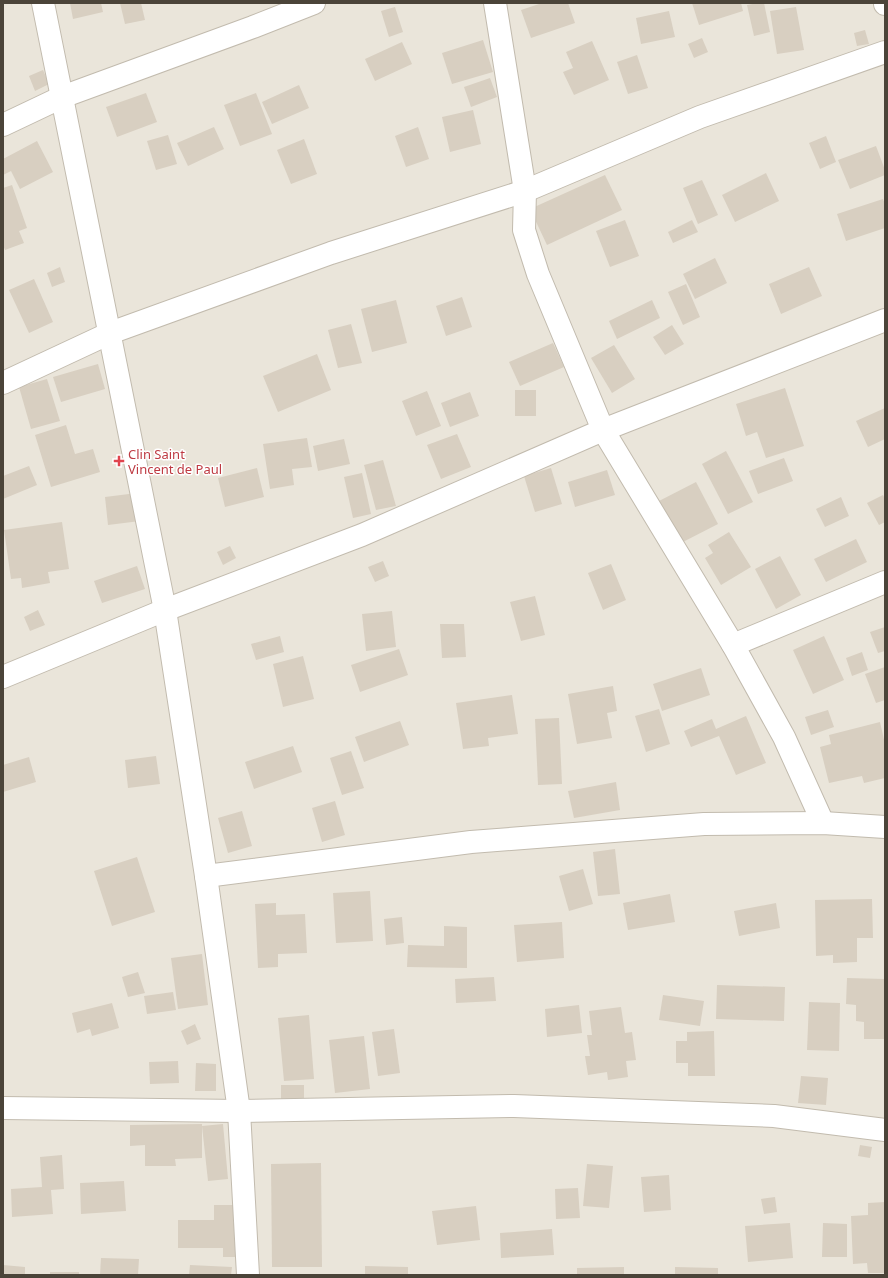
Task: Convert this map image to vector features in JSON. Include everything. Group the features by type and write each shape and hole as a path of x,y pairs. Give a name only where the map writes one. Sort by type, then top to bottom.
{"street":[{"path":"43,3 165,610 206,876 239,1111 248,1275"},
{"path":"3,125 62,97 314,3"},
{"path":"495,3 525,191 524,230 535,267 603,430 733,645 784,737 823,823"},
{"path":"3,383 110,333 330,254 525,191 700,117 885,52"},
{"path":"3,677 165,610 362,535 603,430 885,320"},
{"path":"733,645 885,582"},
{"path":"206,876 471,842 704,824 823,823 885,827"},
{"path":"3,1108 239,1111 514,1106 774,1116 885,1130"}],"shaded area":[{"path":"3,3 885,3 885,1275 3,1275"}],"building":[{"path":"70,3 101,3 103,12 73,19"},
{"path":"120,3 141,3 145,20 125,24"},
{"path":"542,3 568,3 575,23 531,38 521,10"},
{"path":"692,3 741,3 743,11 699,25"},
{"path":"764,3 770,32 754,36 747,5"},
{"path":"395,7 403,32 389,37 381,11"},
{"path":"796,7 804,50 777,54 770,11"},
{"path":"669,11 675,37 641,44 636,18"},
{"path":"865,30 869,44 857,46 854,33"},
{"path":"702,38 708,52 694,58 688,44"},
{"path":"483,40 493,72 452,84 442,53"},
{"path":"592,41 609,80 574,95 563,72 573,68 566,52"},
{"path":"402,42 412,64 375,81 365,59"},
{"path":"637,55 648,88 628,94 617,62"},
{"path":"43,70 49,84 35,91 29,76"},
{"path":"490,78 497,97 471,107 464,87"},
{"path":"299,85 309,108 272,124 262,102"},
{"path":"146,93 157,122 117,137 106,107"},
{"path":"256,93 272,134 240,146 224,105"},
{"path":"473,110 481,144 450,152 442,117"},
{"path":"214,127 224,149 188,166 177,143"},
{"path":"418,127 429,159 406,167 395,136"},
{"path":"168,135 177,164 156,170 147,141"},
{"path":"826,136 836,162 820,169 809,143"},
{"path":"304,139 317,174 291,184 277,150"},
{"path":"37,141 53,172 20,189 11,171 3,175 3,159"},
{"path":"876,146 885,170 885,175 850,189 838,160"},
{"path":"766,173 779,201 735,222 722,195"},
{"path":"605,175 622,210 547,245 530,209"},
{"path":"702,180 718,215 698,224 683,188"},
{"path":"12,185 27,228 19,231 24,243 5,250 3,245 3,188"},
{"path":"883,199 885,204 885,228 846,241 837,214"},
{"path":"625,220 639,256 610,267 596,231"},
{"path":"692,220 698,232 673,243 668,232"},
{"path":"715,258 727,283 695,299 683,274"},
{"path":"60,267 65,282 52,287 47,273"},
{"path":"809,267 822,296 781,314 769,284"},
{"path":"34,279 53,322 29,333 9,290"},
{"path":"686,284 700,317 683,325 668,292"},
{"path":"462,297 472,327 446,336 436,306"},
{"path":"396,300 407,343 372,352 361,309"},
{"path":"652,300 660,318 617,339 609,321"},
{"path":"351,324 362,363 338,368 328,330"},
{"path":"672,325 684,344 665,355 653,337"},
{"path":"553,343 564,367 520,386 509,362"},
{"path":"614,345 635,379 612,393 591,358"},
{"path":"317,354 331,390 278,412 263,376"},
{"path":"98,364 105,389 61,402 53,377"},
{"path":"47,379 60,421 31,429 19,387"},
{"path":"785,388 804,446 766,458 757,432 746,436 736,404"},
{"path":"515,390 536,390 536,416 515,416"},
{"path":"427,391 441,426 416,436 402,401"},
{"path":"470,392 479,416 450,427 441,403"},
{"path":"885,408 885,439 868,447 856,421"},
{"path":"66,425 75,454 93,449 100,472 51,487 35,435"},
{"path":"457,434 471,467 441,479 427,445"},
{"path":"307,438 312,467 292,469 294,485 270,489 263,444"},
{"path":"344,439 350,464 318,471 313,446"},
{"path":"726,451 753,502 728,514 702,464"},
{"path":"784,458 793,481 758,494 749,471"},
{"path":"383,460 396,506 376,510 364,465"},
{"path":"29,466 37,485 3,499 3,476"},
{"path":"257,468 264,497 225,507 218,478"},
{"path":"551,468 562,504 535,512 524,476"},
{"path":"607,470 615,495 575,507 568,482"},
{"path":"362,473 371,514 353,518 344,477"},
{"path":"696,482 718,524 681,543 659,501"},
{"path":"137,493 140,521 108,525 105,497"},
{"path":"883,495 885,499 885,522 879,525 867,503"},
{"path":"841,497 849,516 825,527 816,509"},
{"path":"62,522 69,569 48,572 50,583 22,588 21,578 11,579 4,530"},
{"path":"729,532 751,567 721,585 705,558 713,553 708,545"},
{"path":"856,539 867,562 826,582 814,559"},
{"path":"230,546 236,558 223,565 217,552"},
{"path":"780,556 801,595 776,609 755,569"},
{"path":"383,561 389,576 375,582 368,567"},
{"path":"611,564 626,600 603,610 588,573"},
{"path":"137,566 145,589 102,603 94,581"},
{"path":"535,596 545,635 521,641 510,602"},
{"path":"38,610 45,625 30,631 24,617"},
{"path":"392,611 396,647 366,651 362,614"},
{"path":"440,624 464,624 466,657 442,658"},
{"path":"885,627 885,651 878,653 870,632"},
{"path":"280,636 284,652 256,660 251,644"},
{"path":"824,636 844,680 813,694 793,650"},
{"path":"399,649 408,675 360,692 351,665"},
{"path":"862,652 868,670 852,676 846,658"},
{"path":"303,656 314,699 283,707 273,664"},
{"path":"885,667 885,700 876,703 865,674"},
{"path":"701,668 710,695 662,711 653,684"},
{"path":"613,686 617,711 607,713 612,738 577,744 568,694"},
{"path":"512,695 518,734 488,738 489,746 463,749 456,703"},
{"path":"659,709 670,744 646,752 635,716"},
{"path":"828,710 834,727 811,735 805,717"},
{"path":"746,716 766,763 736,775 719,736 691,747 684,731 712,719 716,729"},
{"path":"559,718 562,784 538,785 535,719"},
{"path":"400,721 409,745 364,762 355,737"},
{"path":"880,722 885,744 885,778 864,783 862,776 829,783 820,747 831,744 829,735"},
{"path":"293,746 302,772 254,789 245,762"},
{"path":"351,751 364,788 342,795 330,758"},
{"path":"156,756 160,784 128,788 125,760"},
{"path":"29,757 36,782 3,792 3,765"},
{"path":"616,782 620,810 574,818 568,791"},
{"path":"335,801 345,835 322,842 312,808"},
{"path":"242,811 252,846 228,853 218,818"},
{"path":"615,849 620,894 598,896 593,852"},
{"path":"137,857 155,912 112,926 94,871"},
{"path":"583,869 593,904 569,911 559,876"},
{"path":"370,891 373,941 336,943 333,893"},
{"path":"670,894 675,922 628,930 623,903"},
{"path":"872,899 873,938 857,938 857,962 833,963 833,955 816,956 815,900"},
{"path":"276,903 276,915 305,914 307,953 278,954 278,967 258,968 255,904"},
{"path":"776,903 780,928 739,936 734,911"},
{"path":"402,917 404,943 386,945 384,919"},
{"path":"562,922 564,958 517,962 514,925"},
{"path":"444,926 467,927 467,968 407,967 408,945 444,946"},
{"path":"202,954 208,1005 178,1009 171,958"},
{"path":"138,972 145,993 128,997 122,977"},
{"path":"494,977 496,1001 456,1003 455,979"},
{"path":"847,978 885,979 885,1039 864,1039 864,1022 856,1021 856,1005 846,1004"},
{"path":"717,985 785,987 784,1021 716,1019"},
{"path":"173,992 176,1010 147,1014 144,996"},
{"path":"663,995 704,1001 700,1026 659,1020"},
{"path":"809,1002 840,1003 839,1051 807,1050"},
{"path":"112,1003 119,1028 92,1036 90,1029 77,1033 72,1013"},
{"path":"579,1005 582,1033 547,1037 545,1009"},
{"path":"621,1007 625,1033 632,1032 636,1060 626,1061 628,1077 608,1080 607,1072 588,1075 585,1056 590,1056 587,1035 592,1035 589,1011"},
{"path":"309,1015 314,1079 284,1081 278,1018"},
{"path":"195,1024 201,1039 187,1045 181,1031"},
{"path":"394,1029 400,1073 378,1076 372,1032"},
{"path":"714,1031 715,1076 688,1076 688,1063 676,1063 676,1041 687,1041 687,1032"},
{"path":"364,1036 370,1089 335,1093 329,1040"},
{"path":"178,1061 179,1083 150,1084 149,1062"},
{"path":"196,1063 216,1064 216,1091 195,1091"},
{"path":"801,1076 828,1078 826,1105 798,1103"},
{"path":"281,1085 304,1085 304,1099 281,1099"},
{"path":"202,1124 202,1158 175,1159 176,1166 145,1166 145,1145 130,1146 130,1125"},
{"path":"223,1124 228,1179 208,1181 202,1126"},
{"path":"860,1145 872,1147 870,1158 858,1156"},
{"path":"62,1155 64,1189 51,1190 53,1214 12,1217 11,1189 42,1187 40,1157"},
{"path":"321,1163 322,1267 272,1267 271,1164"},
{"path":"587,1164 613,1166 609,1208 583,1206"},
{"path":"669,1175 671,1210 644,1212 641,1177"},
{"path":"124,1181 126,1211 81,1214 80,1183"},
{"path":"578,1188 580,1218 556,1219 555,1189"},
{"path":"775,1197 777,1212 764,1214 761,1199"},
{"path":"885,1202 885,1273 868,1273 867,1263 853,1264 851,1216 868,1215 868,1203"},
{"path":"214,1205 233,1205 233,1223 242,1223 242,1257 223,1257 223,1248 178,1248 178,1220 214,1220"},
{"path":"476,1206 480,1240 437,1245 432,1211"},
{"path":"790,1223 793,1258 748,1262 745,1226"},
{"path":"823,1223 847,1224 847,1257 822,1257"},
{"path":"552,1229 554,1255 501,1258 500,1233"},
{"path":"101,1258 139,1259 138,1275 100,1275"},
{"path":"3,1265 25,1267 25,1275 3,1275"},
{"path":"190,1265 232,1267 231,1275 189,1275"},
{"path":"365,1266 408,1267 408,1275 365,1275"},
{"path":"624,1267 624,1275 577,1275 577,1268"},
{"path":"675,1267 718,1268 718,1275 675,1275"},
{"path":"50,1272 79,1272 79,1275 50,1275"}],"place":[{"name":"Clin Saint Vincent de Paul","path":"119,461"}]}
